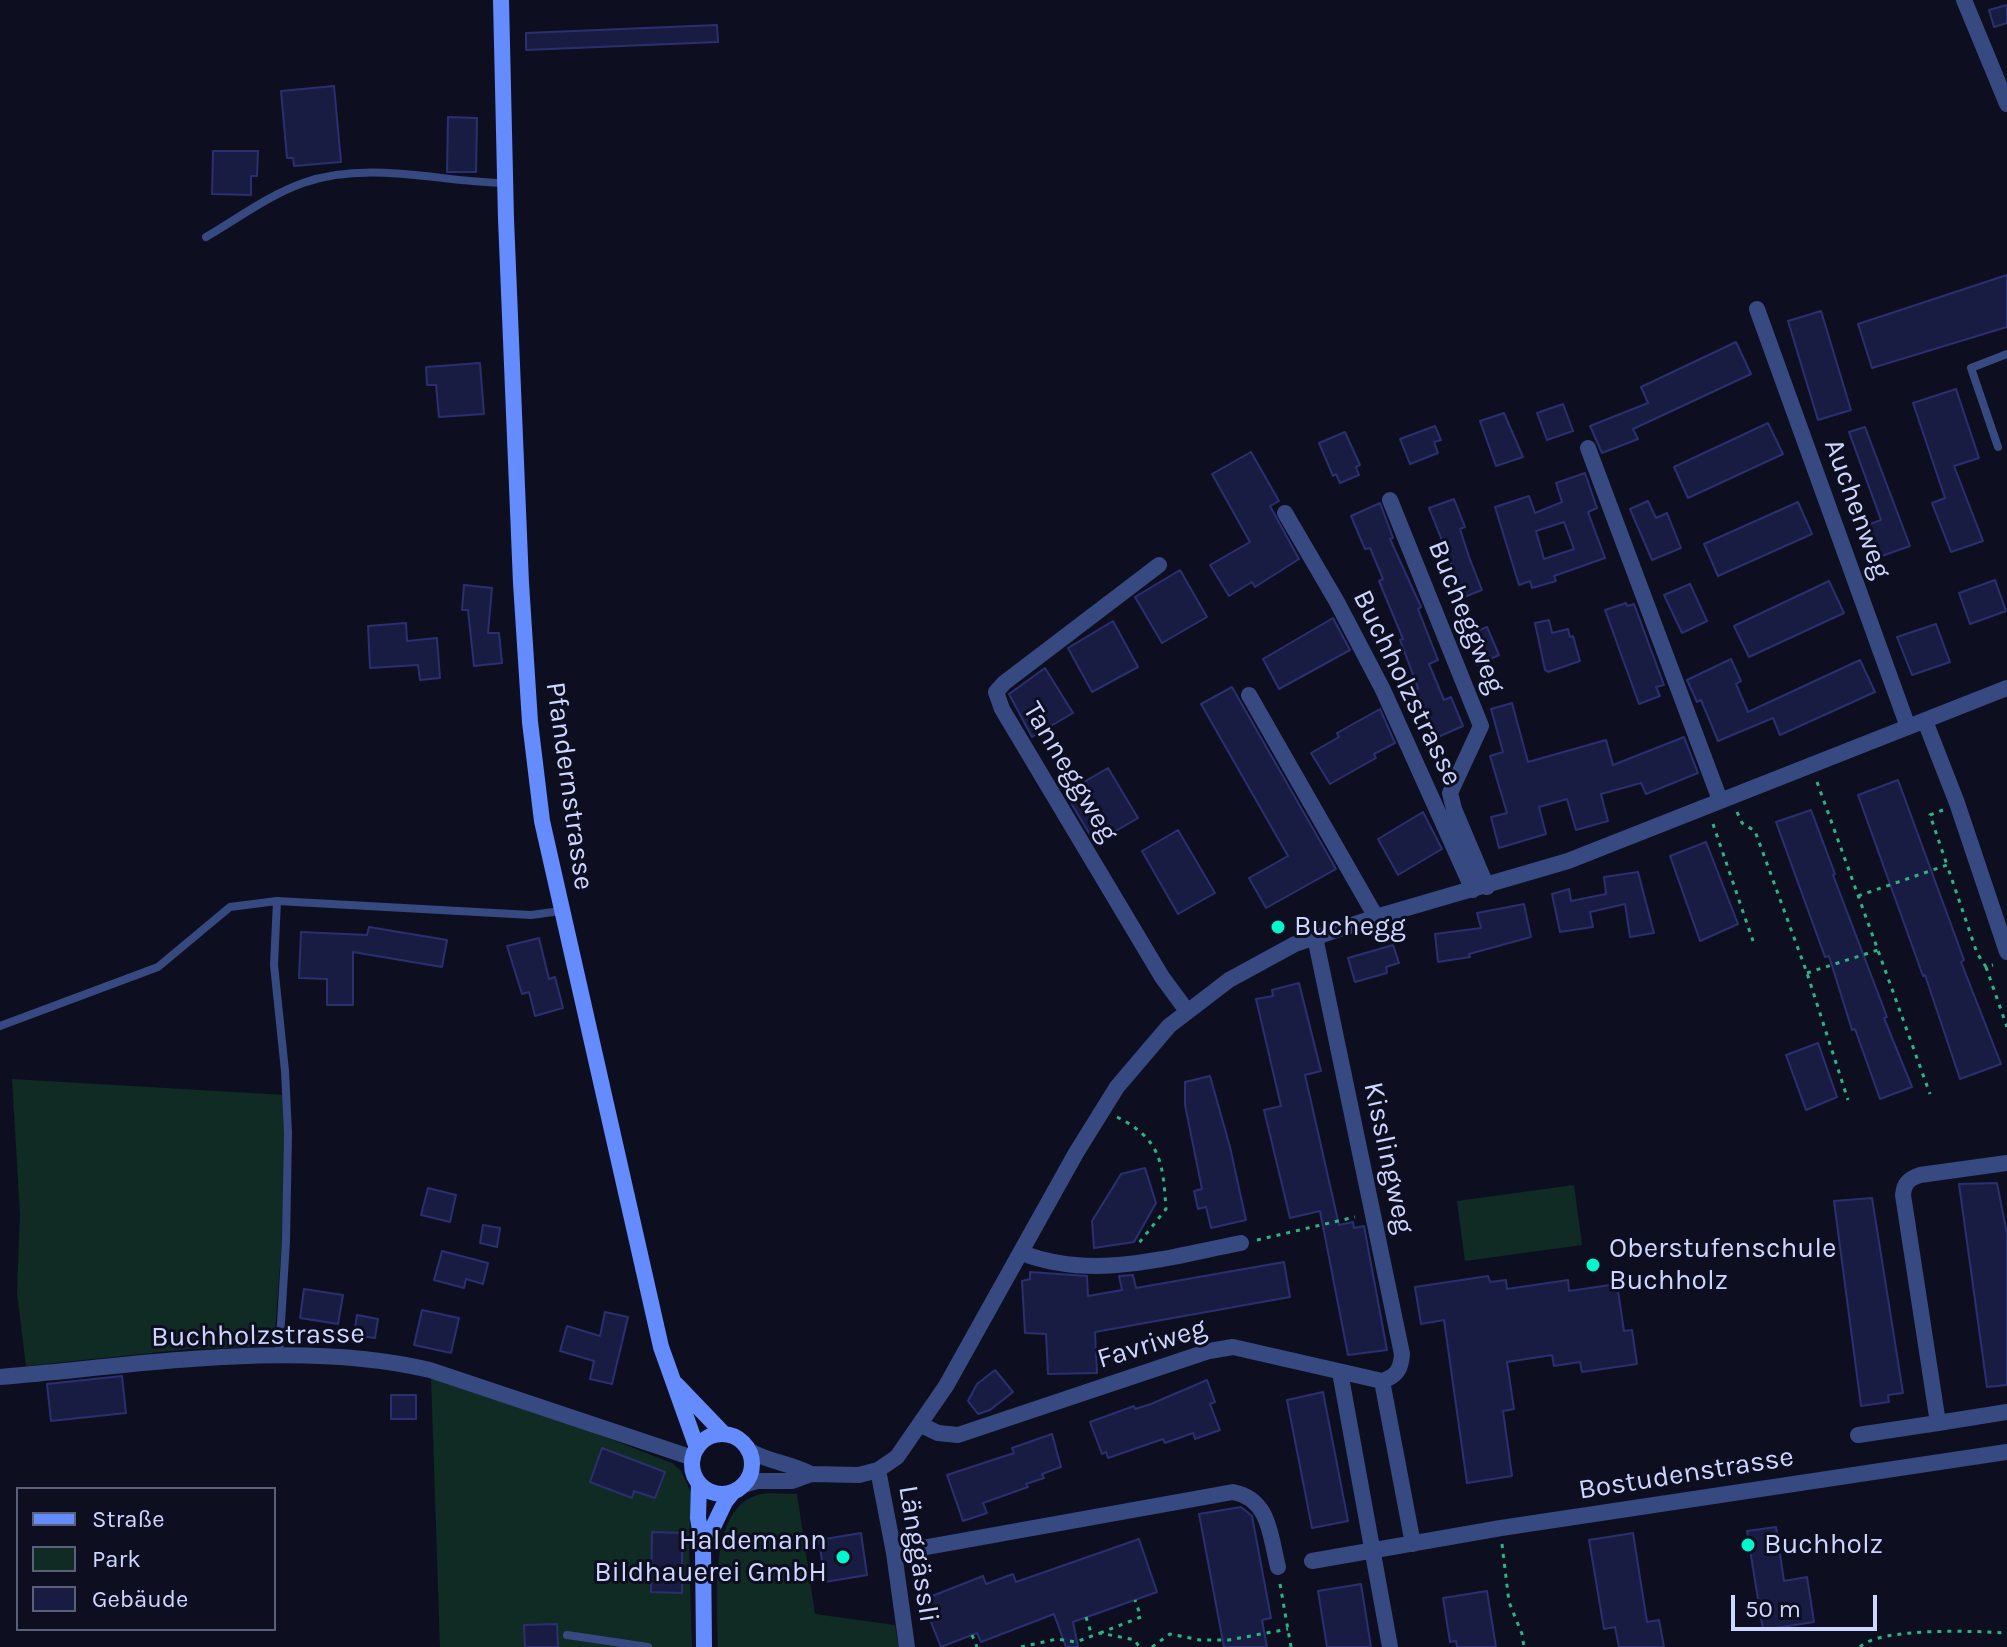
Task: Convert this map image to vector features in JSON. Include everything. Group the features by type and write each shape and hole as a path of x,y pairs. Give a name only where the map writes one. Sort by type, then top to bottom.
{"main road":[{"name":"Pfandernstrasse","path":"501,0 521,583 530,722 542,821 658,1337 695,1453"},
{"name":"Pfandernstrasse","path":"675,1383 724,1434"},
{"path":"703,1548 725,1502 752,1468 748,1450 734,1437 724,1434 708,1438 695,1453 693,1467 699,1483 698,1518 703,1548 704,1647"},
{"path":"699,1483 715,1493 738,1488"}],"street":[{"path":"1964,0 2007,104"},
{"name":"Auchenweg","path":"1757,309 1908,727"},
{"path":"1588,448 1719,801"},
{"name":"Bucheggweg","path":"1390,500 1481,726 1450,793 1480,888"},
{"name":"Buchholzstrasse","path":"1285,513 1383,690 1480,888"},
{"name":"Tanneggweg","path":"1159,565 996,692 1002,709 1162,977 1187,1011"},
{"path":"738,1488 757,1481 792,1481 811,1474 859,1475 878,1470 897,1457 921,1425 972,1343 1102,1110 1144,1052 1187,1011 1254,965 1315,937 1568,861 2007,688"},
{"path":"1249,695 1376,917"},
{"path":"1925,721 1957,803 2002,958"},
{"name":"Kisslingweg","path":"1315,937 1402,1354 1401,1366 1394,1377 1382,1381"},
{"path":"1938,1423 1904,1186 1910,1178 1920,1175 2007,1163"},
{"path":"1022,1253 1073,1265 1117,1267 1241,1243"},
{"name":"Favriweg","path":"921,1425 938,1433 958,1435 1209,1351 1233,1347 1382,1381"},
{"name":"Buchholzstrasse","path":"0,1377 157,1362 279,1356 364,1359 430,1370 695,1453"},
{"path":"1340,1372 1390,1647"},
{"path":"1382,1381 1413,1544"},
{"path":"1858,1435 2007,1412"},
{"path":"748,1450 764,1459 794,1465 811,1474"},
{"name":"Bostudenstrasse","path":"1312,1561 1501,1528 2007,1452"},
{"name":"Länggässli","path":"878,1470 907,1647"},
{"path":"894,1553 1233,1492 1250,1496 1260,1505 1278,1567"}],"lane":[{"path":"206,237 287,189 328,176 377,172 505,183"},
{"path":"1998,447 1971,368 2007,354"},
{"path":"0,1026 158,967 230,907 277,901 531,915 561,911"},
{"path":"277,901 274,965 288,1133 279,1356"},
{"path":"567,1635 648,1647"}],"path":[{"path":"1811,766 1930,1094"},
{"path":"1719,801 1753,941"},
{"path":"1719,801 1755,831 1807,973 1848,1100"},
{"path":"1957,803 1930,815 1977,953 1986,967 2007,1027"},
{"path":"1858,896 1947,865"},
{"path":"1807,973 1878,950"},
{"path":"1986,967 2002,958"},
{"path":"1102,1110 1137,1127 1154,1144 1164,1177 1166,1209 1138,1245"},
{"path":"1241,1243 1372,1213"},
{"path":"1501,1528 1509,1602 1524,1647"},
{"path":"1278,1567 1291,1647"},
{"path":"1021,1647 1047,1641 1076,1642 1141,1617 1135,1600"},
{"path":"1086,1617 1092,1636"},
{"path":"1152,1647 1170,1634 1200,1640 1229,1640 1288,1629"},
{"path":"1860,1647 1868,1640 1915,1634 1972,1630 2007,1633"},
{"path":"1100,1633 1135,1640 1139,1647"},
{"path":"972,1635 977,1647"},
{"path":"1047,1641 1048,1647"}],"green space":[{"path":"12,1079 285,1095 286,1191 275,1330 269,1340 259,1347 190,1349 26,1366 17,1293 20,1214"},
{"path":"1574,1185 1582,1245 1465,1261 1457,1201"},
{"path":"431,1376 574,1425 672,1463 681,1471 691,1492 692,1647 440,1647"},
{"path":"768,1493 797,1494 815,1614 895,1625 899,1647 718,1647 717,1580 724,1532 734,1513 748,1499"}],"building":[{"path":"2007,5 2007,23 1994,27 1989,10"},
{"path":"717,25 718,42 526,50 526,33"},
{"path":"334,86 341,162 294,166 293,158 287,158 281,91"},
{"path":"448,117 477,118 476,172 447,172"},
{"path":"213,151 258,151 257,176 251,176 251,195 212,194"},
{"path":"2007,275 2007,327 1872,368 1858,324"},
{"path":"1821,311 1851,410 1818,420 1788,321"},
{"path":"1736,342 1751,374 1633,429 1638,439 1602,453 1590,426 1648,403 1641,387"},
{"path":"480,363 484,414 439,417 436,385 427,385 426,367"},
{"path":"1956,389 1979,458 1954,466 1983,541 1951,552 1932,503 1945,498 1913,403"},
{"path":"1563,404 1573,431 1547,440 1537,413"},
{"path":"1504,413 1523,457 1496,466 1480,421"},
{"path":"1768,423 1783,454 1688,498 1674,467"},
{"path":"1435,426 1441,440 1434,442 1438,453 1410,464 1400,439"},
{"path":"1865,427 1910,546 1879,557 1867,525 1881,520 1849,432"},
{"path":"1345,432 1360,465 1356,467 1359,475 1340,483 1336,474 1333,476 1319,443"},
{"path":"1251,452 1279,501 1270,506 1299,559 1255,587 1252,582 1229,596 1210,565 1250,542 1212,474"},
{"path":"1585,473 1597,508 1588,512 1605,558 1554,576 1556,581 1532,588 1530,581 1519,585 1495,507 1529,496 1535,513 1562,502 1556,483","holes":["1564,522 1574,549 1544,559 1536,531"]},
{"path":"1454,499 1465,527 1460,529 1482,590 1459,599 1448,570 1453,568 1429,508"},
{"path":"1648,501 1656,518 1667,513 1681,548 1652,560 1630,509"},
{"path":"1798,502 1812,534 1718,576 1704,544"},
{"path":"1380,503 1393,538 1390,539 1421,607 1418,609 1438,660 1429,664 1444,700 1451,697 1463,726 1438,737 1427,712 1420,714 1412,696 1418,693 1418,688 1400,640 1403,639 1379,581 1383,579 1370,548 1365,549 1351,516"},
{"path":"1180,570 1207,617 1162,643 1135,597"},
{"path":"1995,580 2006,611 1970,624 1959,593"},
{"path":"1829,581 1844,613 1749,657 1734,626"},
{"path":"1690,584 1707,621 1682,633 1664,595"},
{"path":"464,585 492,588 488,633 499,633 502,663 474,666 468,610 462,610"},
{"path":"1626,603 1627,606 1634,604 1664,685 1656,687 1660,696 1639,704 1605,610"},
{"path":"1333,618 1350,650 1279,689 1263,659"},
{"path":"1549,620 1552,633 1568,629 1580,661 1548,672 1535,623"},
{"path":"1113,621 1138,667 1092,692 1068,648"},
{"path":"406,623 407,641 437,638 440,678 420,680 418,665 370,668 368,626"},
{"path":"1936,624 1950,662 1912,675 1897,637"},
{"path":"1487,627 1499,655 1477,665 1465,636"},
{"path":"1731,659 1741,681 1736,684 1748,712 1860,660 1875,692 1780,735 1773,718 1718,741 1701,700 1697,702 1687,680"},
{"path":"1045,668 1073,713 1032,737 1009,694"},
{"path":"1232,687 1336,869 1266,908 1249,878 1288,856 1201,704"},
{"path":"1512,703 1528,762 1606,740 1613,765 1684,737 1698,773 1646,794 1641,783 1601,794 1608,821 1576,830 1567,799 1539,807 1546,834 1499,848 1491,817 1507,813 1490,756 1503,752 1491,709"},
{"path":"1380,709 1395,743 1374,754 1376,758 1330,784 1311,753 1339,737 1337,733"},
{"path":"1108,768 1138,818 1095,843 1065,793"},
{"path":"1898,780 1964,960 1961,962 2001,1064 1960,1079 1858,795"},
{"path":"1811,810 1887,1017 1884,1018 1912,1087 1880,1099 1855,1029 1852,1030 1829,956 1825,957 1776,822"},
{"path":"1423,812 1442,849 1398,875 1378,839"},
{"path":"1178,830 1215,893 1178,914 1142,851"},
{"path":"1706,842 1738,924 1700,941 1670,856"},
{"path":"1638,872 1654,933 1630,937 1625,904 1590,912 1593,927 1560,932 1552,894 1569,889 1571,901 1606,894 1604,877"},
{"path":"1524,904 1531,937 1469,954 1470,957 1438,962 1435,934 1481,928 1477,913"},
{"path":"369,927 447,940 442,967 353,952 353,1005 327,1005 327,979 299,978 301,932 367,935"},
{"path":"539,938 549,979 555,977 563,1008 535,1016 529,992 522,994 507,946"},
{"path":"1393,945 1399,963 1386,967 1387,973 1355,982 1348,958"},
{"path":"1299,983 1321,1071 1305,1075 1339,1225 1353,1222 1354,1228 1364,1226 1387,1350 1348,1355 1320,1211 1290,1218 1264,1110 1281,1106 1256,999 1273,996 1272,990"},
{"path":"1818,1043 1837,1097 1806,1110 1786,1055"},
{"path":"1210,1076 1246,1220 1211,1228 1206,1207 1198,1209 1194,1191 1202,1189 1185,1105 1185,1082"},
{"path":"1145,1168 1156,1203 1134,1242 1094,1248 1092,1221 1121,1174"},
{"path":"1997,1183 2007,1234 2007,1385 1987,1387 1959,1184"},
{"path":"428,1188 456,1195 450,1222 421,1215"},
{"path":"1872,1198 1903,1393 1888,1395 1889,1402 1861,1406 1834,1201"},
{"path":"483,1225 500,1228 497,1247 480,1243"},
{"path":"442,1251 488,1263 483,1284 466,1279 464,1288 434,1280"},
{"path":"1284,1262 1290,1297 1095,1332 1097,1373 1048,1374 1046,1334 1025,1333 1022,1281 1030,1279 1030,1272 1087,1276 1088,1296 1122,1290 1119,1276 1133,1275 1136,1288"},
{"path":"1488,1276 1490,1282 1506,1280 1507,1289 1568,1280 1569,1291 1617,1284 1624,1331 1632,1330 1637,1364 1582,1372 1580,1362 1554,1366 1552,1355 1507,1362 1514,1409 1503,1411 1512,1476 1467,1483 1444,1320 1421,1324 1415,1287"},
{"path":"304,1289 343,1295 338,1324 300,1318"},
{"path":"422,1310 459,1318 451,1353 414,1345"},
{"path":"605,1312 628,1317 612,1384 590,1379 594,1361 560,1351 567,1326 600,1336"},
{"path":"357,1315 378,1319 375,1338 354,1335"},
{"path":"995,1370 1013,1392 990,1410 978,1414 968,1401 977,1384"},
{"path":"122,1376 126,1413 51,1421 47,1384"},
{"path":"1207,1380 1215,1402 1210,1404 1220,1430 1195,1439 1193,1433 1165,1443 1163,1439 1108,1458 1106,1452 1102,1454 1090,1422 1134,1406 1135,1409 1151,1404"},
{"path":"1323,1392 1348,1521 1312,1528 1287,1400"},
{"path":"391,1395 416,1395 416,1419 391,1419"},
{"path":"1052,1434 1061,1467 1042,1474 1044,1478 1026,1484 1028,1487 983,1503 987,1513 963,1521 947,1475 1014,1453 1012,1448"},
{"path":"602,1448 665,1472 655,1498 634,1491 632,1498 590,1482"},
{"path":"1241,1507 1252,1516 1271,1618 1262,1620 1267,1647 1224,1647 1199,1514"},
{"path":"1776,1527 1784,1581 1807,1577 1814,1622 1763,1630 1747,1531"},
{"path":"652,1532 682,1533 682,1593 651,1592"},
{"name":"Haldemann Bildhauerei GmbH","path":"861,1533 867,1575 825,1582 819,1540"},
{"path":"1633,1533 1647,1622 1659,1620 1664,1647 1619,1647 1615,1627 1604,1629 1589,1540"},
{"path":"1139,1539 1157,1592 1073,1622 1078,1647 1066,1647 1054,1614 981,1642 977,1633 941,1647 922,1600 983,1576 986,1584 1013,1574 1016,1582"},
{"path":"1361,1584 1371,1647 1327,1647 1318,1591"},
{"path":"1487,1591 1496,1647 1457,1647 1456,1641 1450,1642 1443,1598"},
{"path":"557,1624 558,1647 525,1647 524,1625"}],"place":[{"name":"Buchegg","path":"1278,927"},
{"name":"Oberstufenschule Buchholz","path":"1593,1265"},
{"name":"Buchholz","path":"1748,1545"},
{"name":"Haldemann Bildhauerei GmbH","path":"843,1557"}]}
